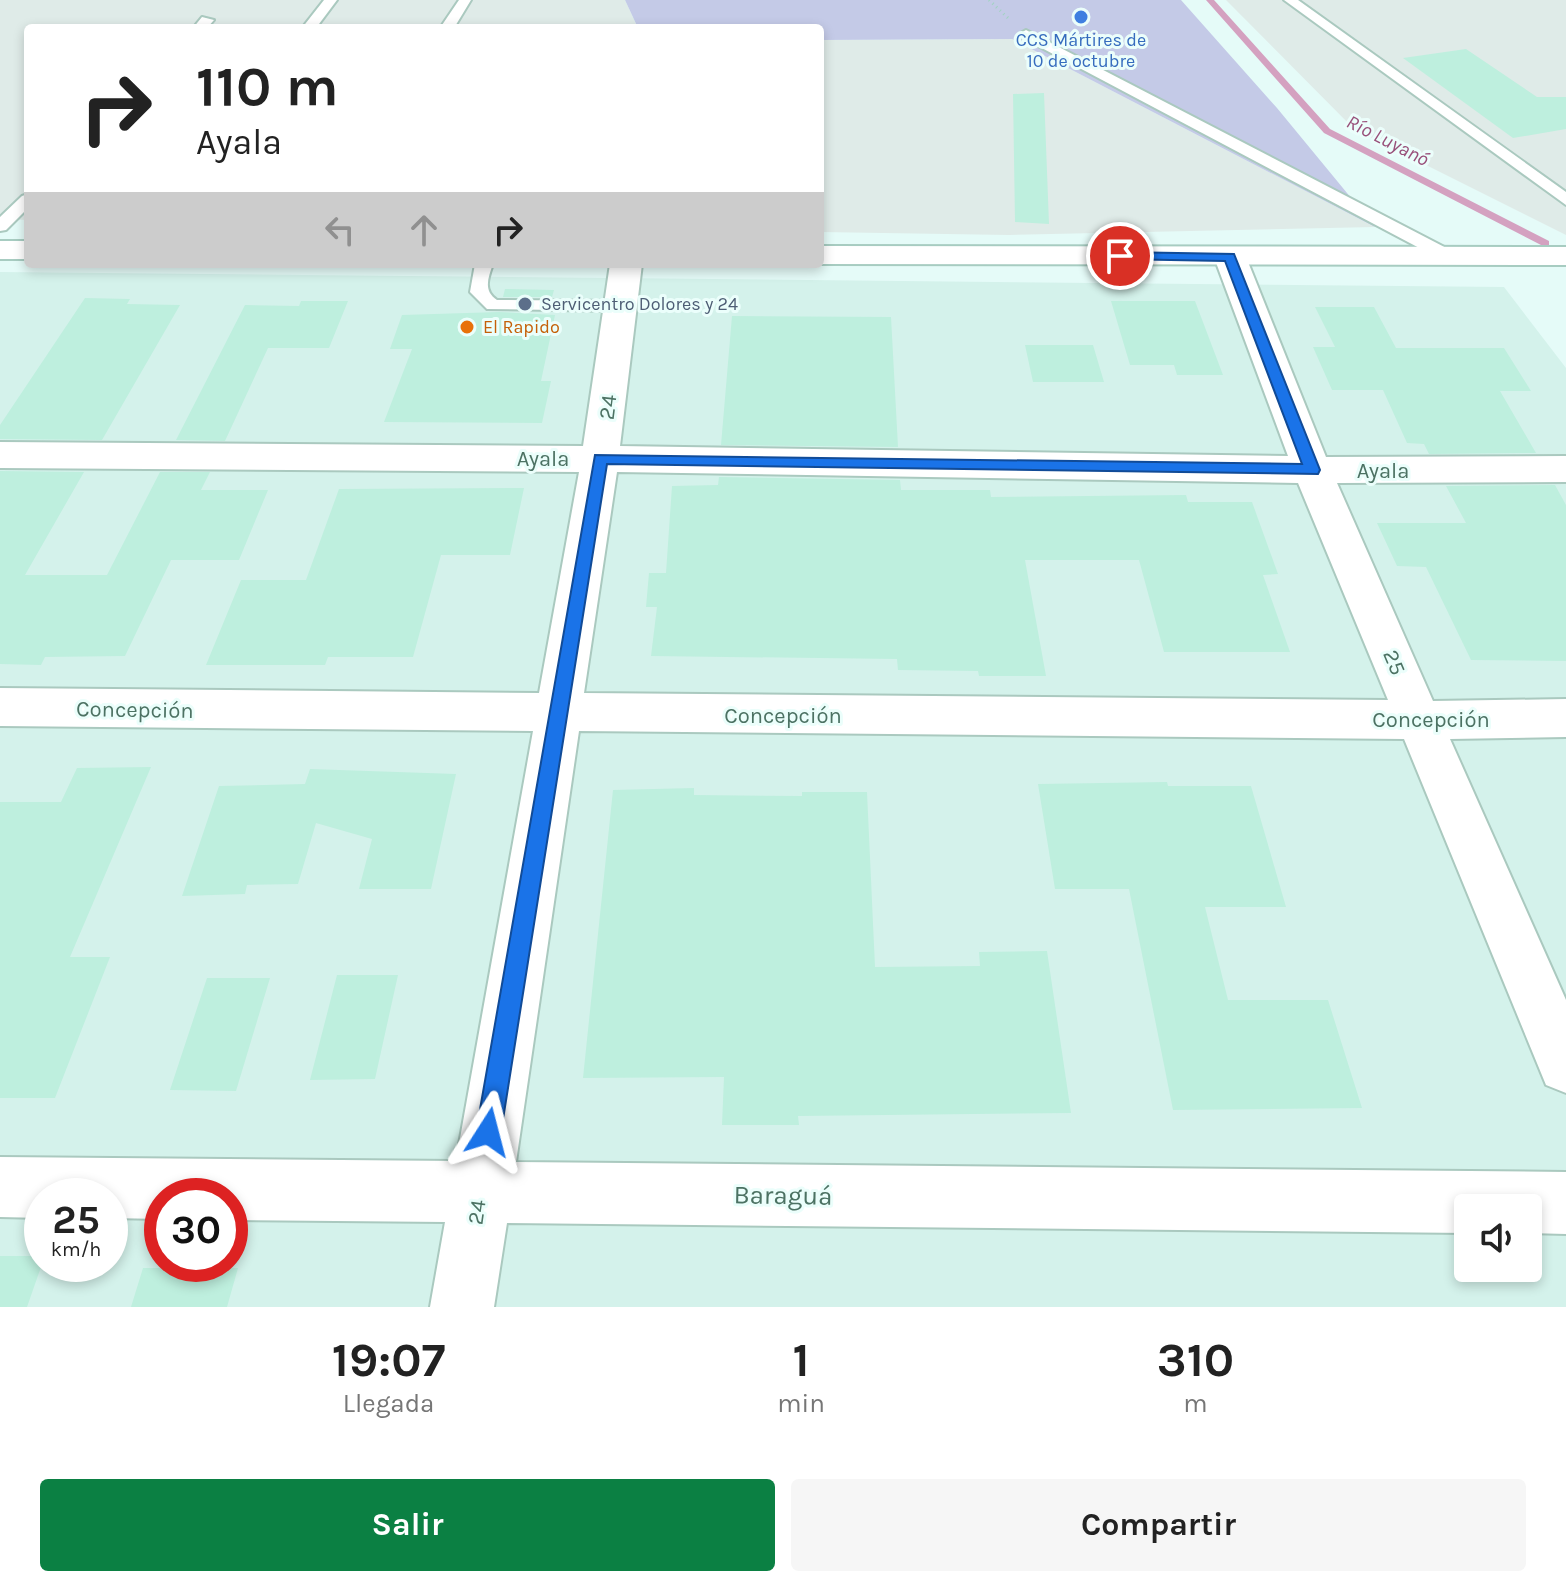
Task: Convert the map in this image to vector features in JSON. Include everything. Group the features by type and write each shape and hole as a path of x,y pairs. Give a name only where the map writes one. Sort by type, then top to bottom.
{"street":[{"path":"0,250 24,250"},
{"path":"824,255 1566,256"},
{"name":"25","path":"1230,257 1312,470 1566,1065"},
{"name":"24","path":"462,1307 600,459 623,285"},
{"name":"Ayala","path":"0,455 600,459 1312,470 1566,469"},
{"name":"Concepción","path":"0,707 1420,720 1566,718"},
{"name":"Baraguá","path":"0,1187 1566,1203"}],"lane":[{"path":"312,24 331,0"},
{"path":"450,24 465,0"},
{"path":"1290,0 1566,200"},
{"path":"1026,34 1448,256"},
{"path":"0,226 24,203"},
{"path":"483,268 477,288 479,295 493,305 623,285"}],"shaded area":[{"path":"0,0 625,0 636,24 24,24 24,220 0,219"},
{"path":"625,0 1181,0 1277,108 1375,227 1012,39 824,40 824,24 636,24"},
{"path":"1226,0 1566,0 1566,235 1354,129"},
{"path":"1012,39 1375,227 1009,235 824,232 824,40"},
{"path":"0,272 1504,287 1566,368 1566,1307 0,1307"}],"building":[{"path":"1466,49 1537,97 1566,97 1566,129 1513,138 1403,58"},
{"path":"1044,93 1049,224 1015,222 1013,94"},
{"path":"505,289 554,290 552,297 503,297"},
{"path":"85,298 130,299 127,304 180,305 102,440 0,439 0,425"},
{"path":"301,301 348,301 329,348 268,348 225,441 176,440 245,305 299,306"},
{"path":"1111,301 1195,301 1223,375 1177,375 1174,365 1130,365"},
{"path":"1315,307 1374,307 1396,348 1504,348 1531,391 1500,391 1536,453 1429,454 1424,444 1407,443 1383,390 1332,390 1313,347 1335,347"},
{"path":"499,312 555,315 541,381 551,381 542,423 384,422 412,349 390,349 402,315"},
{"path":"732,316 891,317 898,447 721,445"},
{"path":"1025,345 1093,345 1104,382 1033,382"},
{"path":"0,471 84,472 25,575 107,575 160,472 210,472 201,490 268,490 239,560 171,560 125,656 45,657 41,665 0,664"},
{"path":"719,477 900,480 901,490 990,490 991,497 1186,495 1188,502 1252,502 1278,574 1263,575 1290,652 1164,652 1139,560 1025,560 1046,676 979,676 978,671 898,670 897,659 651,656 657,607 646,607 649,573 666,573 672,486 718,485"},
{"path":"1555,485 1566,505 1566,661 1471,660 1426,567 1397,566 1377,523 1466,523 1446,486"},
{"path":"524,488 510,555 441,555 413,657 328,657 325,665 206,665 241,580 306,580 339,489"},
{"path":"151,767 70,957 110,957 55,1098 0,1098 0,802 61,802 77,768"},
{"path":"310,769 456,774 431,889 359,889 372,839 316,823 298,884 247,885 245,894 182,896 219,786 305,784"},
{"path":"1167,782 1168,786 1251,786 1286,907 1205,907 1228,1000 1328,1000 1362,1108 1173,1110 1129,889 1055,889 1038,784"},
{"path":"694,788 694,795 802,796 802,792 867,792 875,967 980,966 979,952 1047,951 1071,1113 798,1116 799,1125 722,1125 724,1077 583,1078 613,790"},
{"path":"337,975 398,975 375,1079 310,1080"},
{"path":"207,978 270,978 236,1091 170,1090"},
{"path":"0,1256 24,1256 24,1282 36,1282 27,1307 0,1307"},
{"path":"143,1268 144,1282 234,1282 227,1307 131,1307"}],"waterway":[{"name":"Río Luyanó","path":"1210,0 1327,131 1545,243"}],"place":[{"name":"CCS Mártires de 10 de octubre","path":"1081,17"},
{"name":"Servicentro Dolores y 24","path":"525,304"},
{"name":"El Rapido","path":"467,327"}],"route":[{"path":"488,1132 600,459 1312,470 1230,257 1120,256"}]}
